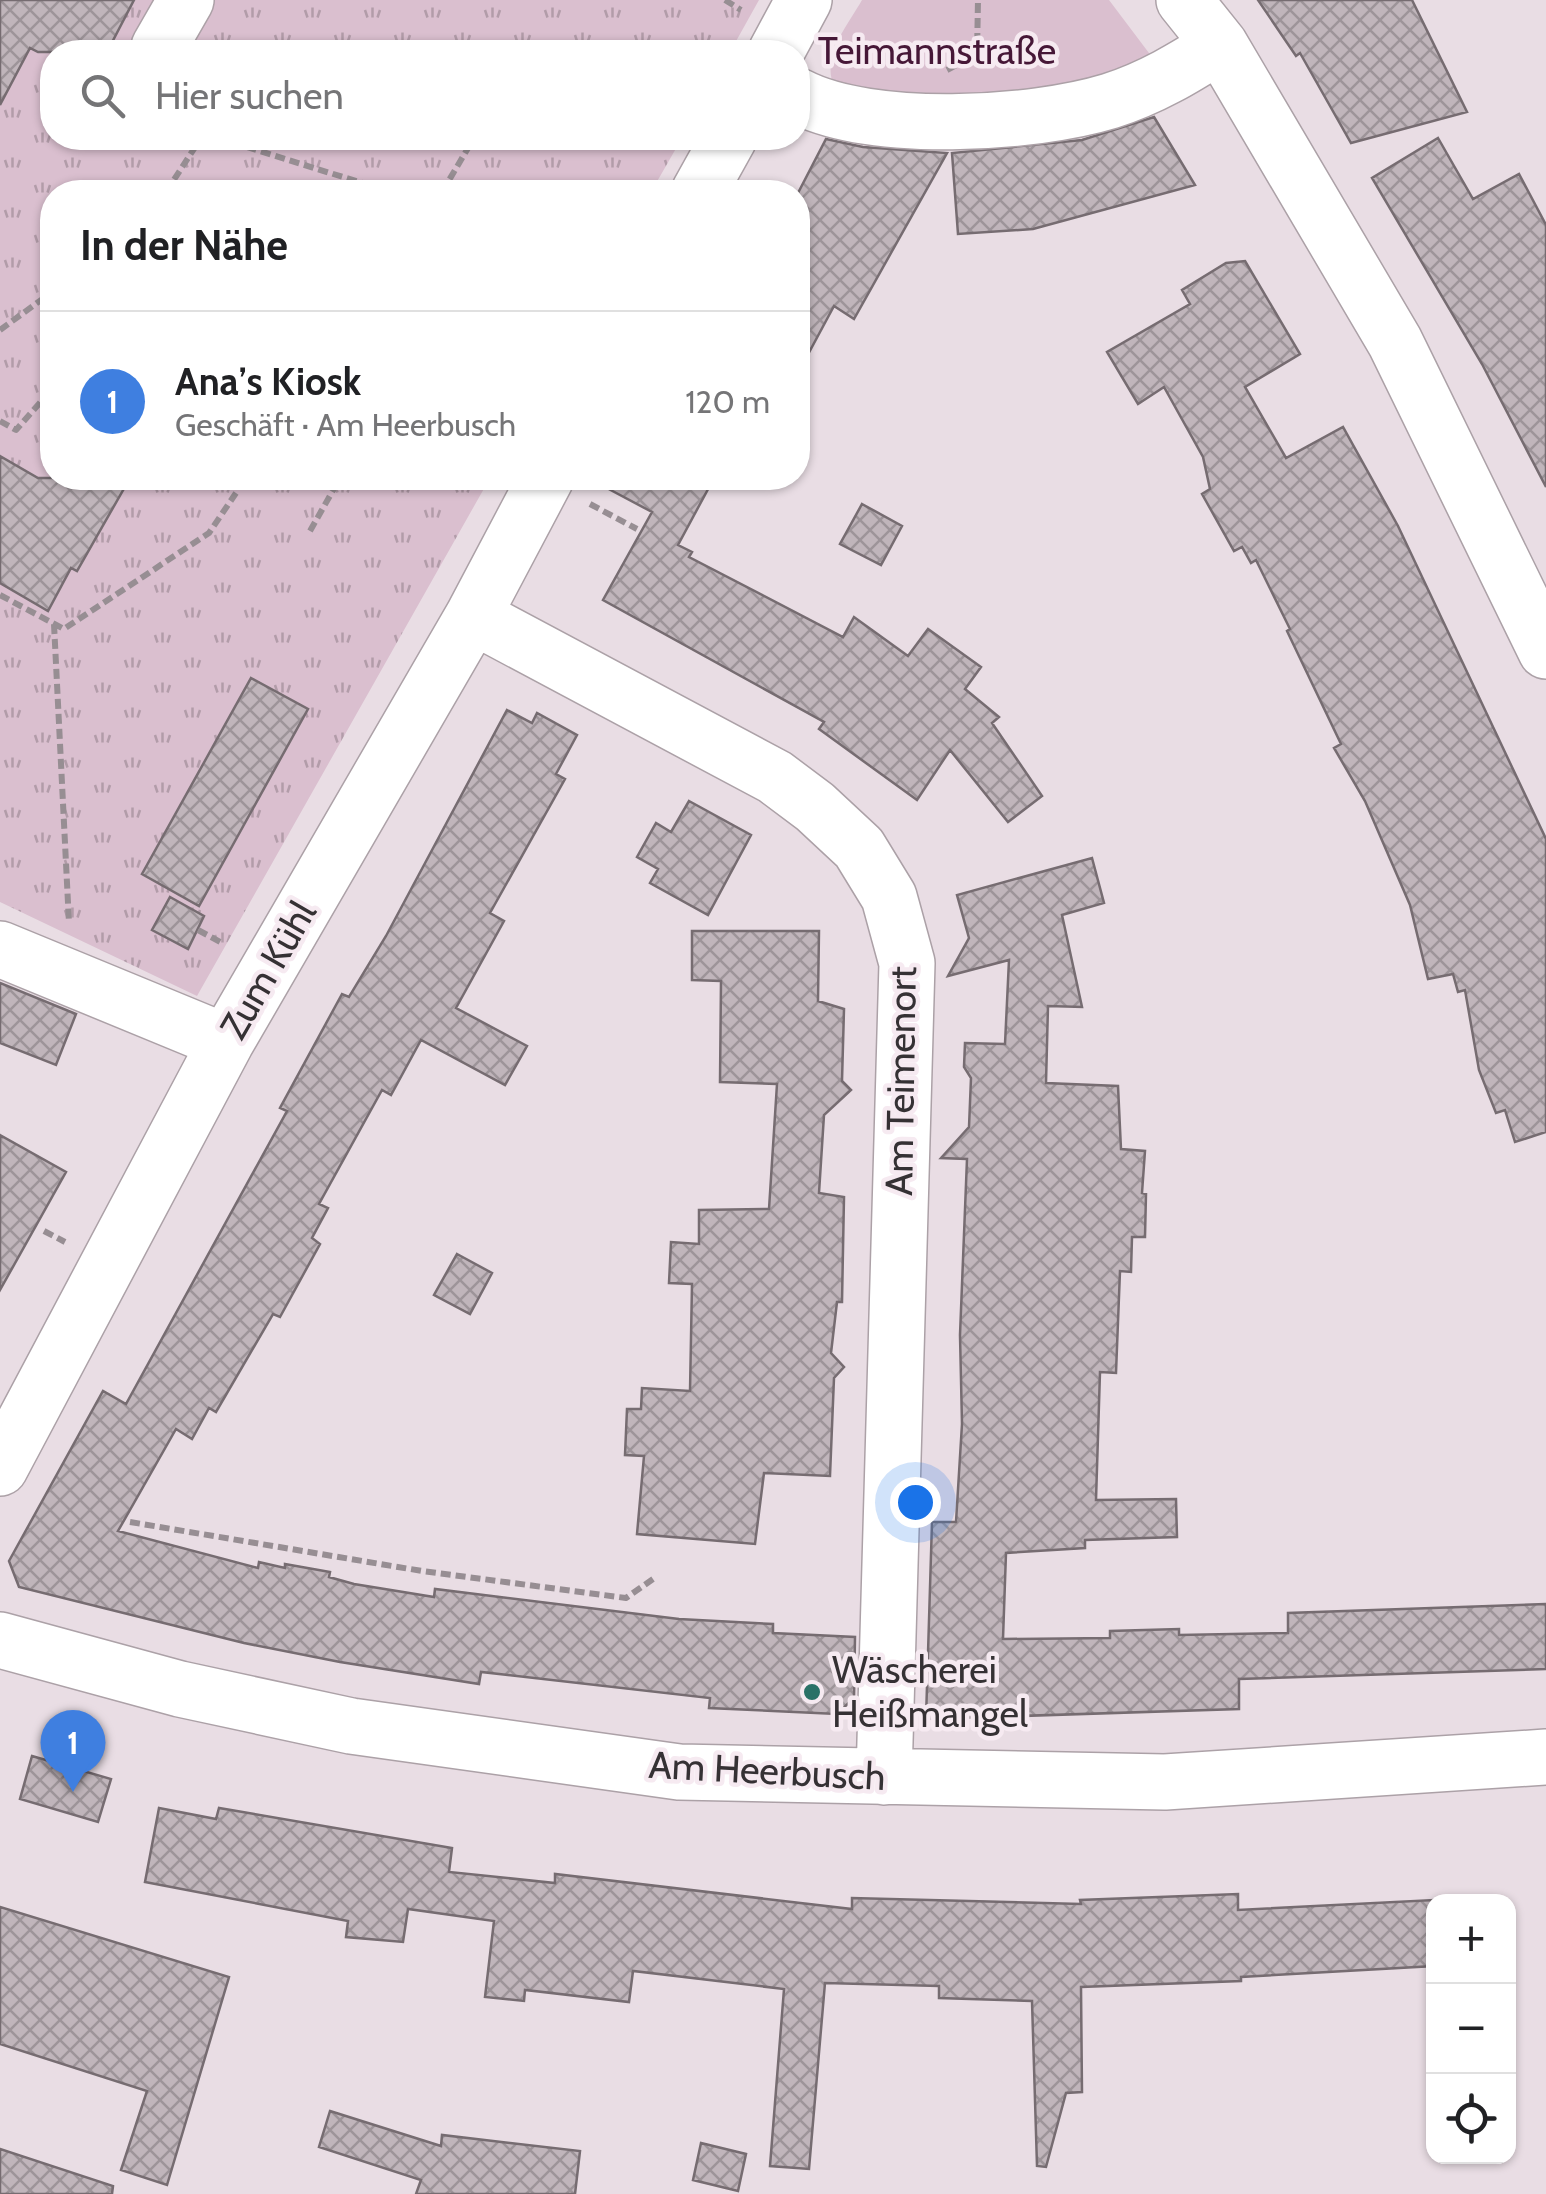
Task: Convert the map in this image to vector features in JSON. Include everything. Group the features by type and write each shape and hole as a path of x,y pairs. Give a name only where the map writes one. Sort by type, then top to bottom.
{"street":[{"path":"163,40 186,0"},
{"path":"782,40 804,0"},
{"path":"1184,0 1220,46 1395,342 1546,652"},
{"path":"810,99 877,116 940,122 1036,115 1107,102 1164,80 1220,46"},
{"path":"706,180 723,150"},
{"name":"Zum Kühl","path":"0,1468 226,1042 473,616 540,490"},
{"name":"Am Teimenort","path":"473,616 775,777 859,848 889,897 907,963 884,1777"},
{"path":"0,949 226,1042"},
{"name":"Am Heerbusch","path":"0,1640 180,1689 351,1726 679,1772 1165,1782 1546,1757"}],"path":[{"path":"940,122 942,76 951,66 977,54 978,0"},
{"path":"174,180 193,150"},
{"path":"256,150 352,180"},
{"path":"449,180 467,150"},
{"path":"0,330 40,301"},
{"path":"0,421 16,430 40,403"},
{"path":"310,531 333,490"},
{"path":"0,595 64,628 209,534 236,493"},
{"path":"54,624 72,979"},
{"path":"130,1522 422,1572 626,1598 652,1579"}],"green space":[{"path":"0,0 759,0 737,40 40,40 40,150 675,150 658,180 40,180 40,490 483,490 197,996 0,902"},
{"name":"Teimannstraße","path":"862,0 1109,0 1158,65 1058,89 954,104 835,89 831,77 833,54"}],"building":[{"path":"0,0 134,0 113,40 40,40 40,52 30,48 0,105"},
{"path":"1258,0 1412,0 1467,112 1351,143 1300,53 1296,56"},
{"path":"1154,117 1195,185 1033,229 958,234 952,153 1082,140"},
{"path":"1438,138 1473,199 1519,174 1546,225 1546,487 1482,364 1372,178"},
{"path":"826,139 863,147 947,153 854,319 834,306 810,351 810,180 805,180"},
{"path":"1245,261 1300,354 1245,387 1286,458 1343,427 1398,526 1546,839 1546,1132 1515,1142 1505,1110 1496,1113 1479,1070 1465,990 1458,992 1453,974 1428,979 1410,905 1365,801 1334,748 1341,744 1256,560 1251,563 1242,547 1234,551 1202,494 1210,489 1203,457 1164,387 1138,404 1107,352 1190,304 1182,290 1226,263"},
{"path":"0,456 40,478 40,490 123,490 77,571 71,568 48,611 0,583"},
{"path":"611,490 708,490 678,545 692,552 689,557 843,637 854,617 908,656 928,629 981,667 965,689 999,717 992,723 1042,796 1008,822 950,750 917,800 819,729 824,722 603,600 652,512"},
{"path":"862,504 902,526 881,565 840,544"},
{"path":"251,678 308,709 199,906 142,874"},
{"path":"507,710 532,723 537,713 577,735 556,774 565,779 490,913 504,921 456,1008 527,1046 505,1085 421,1040 391,1095 382,1090 319,1204 328,1208 312,1238 320,1244 280,1317 273,1314 216,1412 209,1408 192,1439 176,1429 118,1531 258,1568 259,1562 285,1568 285,1564 330,1572 329,1577 354,1584 434,1597 435,1589 679,1619 773,1624 773,1633 855,1637 854,1698 837,1714 709,1708 710,1698 481,1672 479,1684 340,1662 244,1643 19,1587 9,1561 103,1391 126,1404 287,1111 280,1108 342,994 349,997 386,936"},
{"path":"689,801 751,835 708,915 650,883 658,869 637,857 656,823 671,832"},
{"path":"1092,858 1104,903 1062,915 1082,1007 1048,1006 1046,1083 1118,1086 1121,1149 1145,1151 1142,1193 1146,1194 1145,1237 1132,1237 1131,1272 1120,1271 1116,1373 1100,1372 1096,1500 1176,1499 1177,1537 1085,1540 1085,1548 1006,1553 1003,1639 1110,1638 1110,1631 1179,1629 1179,1635 1288,1633 1288,1613 1546,1604 1546,1669 1239,1679 1239,1709 926,1719 932,1522 956,1522 962,1424 960,1335 967,1159 941,1158 969,1127 971,1078 964,1067 965,1043 1005,1044 1009,960 948,976 969,938 957,895"},
{"path":"170,897 204,916 188,949 152,930"},
{"path":"692,931 819,931 818,1001 844,1009 842,1081 851,1090 824,1115 819,1193 844,1197 842,1302 837,1302 831,1353 844,1367 834,1378 830,1476 764,1473 755,1544 637,1534 644,1456 625,1455 627,1409 641,1409 642,1388 690,1391 692,1284 669,1283 671,1242 699,1244 699,1210 769,1209 777,1084 720,1082 721,981 692,980"},
{"path":"0,983 76,1014 56,1065 0,1043"},
{"path":"0,1135 66,1172 0,1290"},
{"path":"457,1254 492,1273 470,1314 434,1295"},
{"path":"32,1756 111,1779 98,1822 20,1799"},
{"path":"159,1808 216,1819 219,1808 452,1848 449,1872 555,1883 555,1874 852,1909 852,1898 1081,1904 1080,1900 1238,1894 1238,1910 1426,1900 1426,1966 1241,1977 1241,1981 1081,1987 1082,2092 1066,2093 1046,2167 1037,2166 1032,2001 939,1998 939,1986 825,1983 809,2169 770,2166 784,1989 633,1971 629,2002 525,1990 524,2001 485,1997 494,1921 408,1909 403,1942 346,1937 348,1921 145,1882"},
{"path":"0,1907 229,1977 167,2185 121,2170 147,2091 0,2044"},
{"path":"330,2111 441,2146 442,2135 580,2151 575,2194 416,2194 421,2180 319,2147"},
{"path":"701,2143 746,2154 738,2191 693,2180"},
{"path":"0,2149 113,2186 112,2194 0,2194"}],"place":[{"name":"Wäscherei Heißmangel","path":"812,1692"},
{"name":"Anaʼs Kiosk","path":"73,1792"}]}
